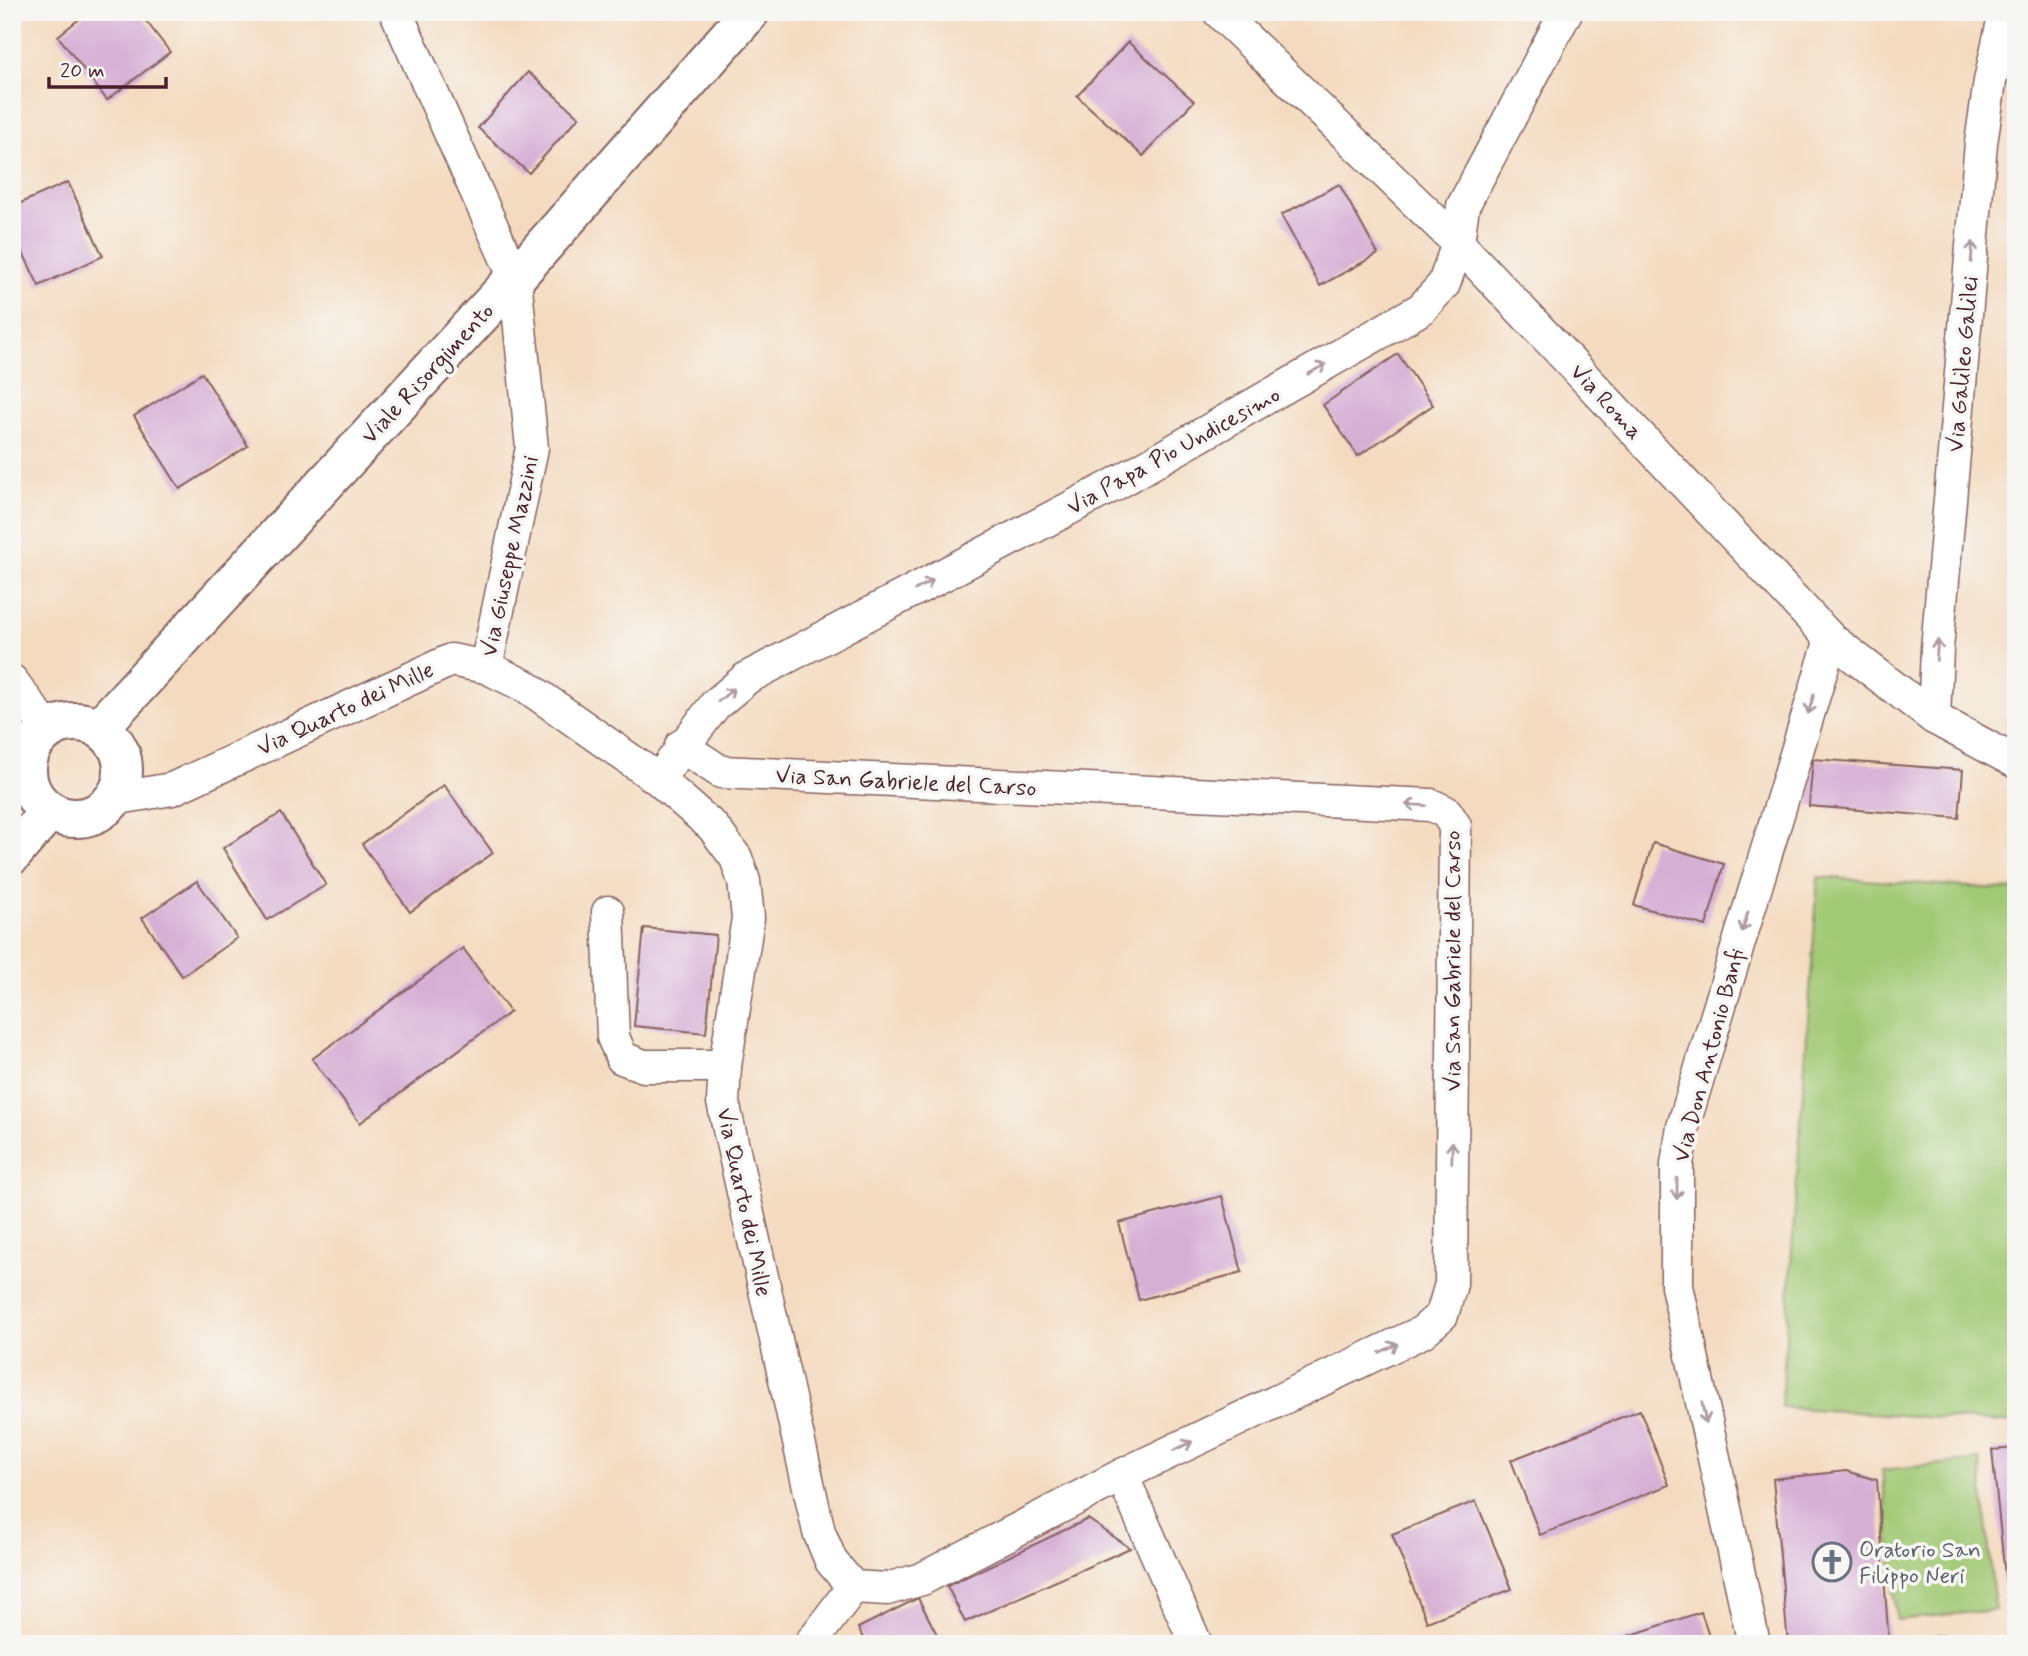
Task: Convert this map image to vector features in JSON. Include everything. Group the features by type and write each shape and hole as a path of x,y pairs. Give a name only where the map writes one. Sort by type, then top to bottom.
{"street":[{"name":"Via Giuseppe Mazzini","path":"396,12 515,278 532,448 486,667"},
{"name":"Viale Risorgimento","path":"99,728 515,278 750,12"},
{"name":"Via Roma","path":"1219,12 1458,243 1831,639 1934,718 2016,762"},
{"name":"Via Papa Pio Undicesimo","path":"659,779 681,746 715,705 747,678 1112,486 1420,309 1444,284 1458,243 1463,206 1566,12"},
{"name":"Via Galileo Galilei","path":"1934,718 1937,649 1981,143 1990,81 2005,12"},
{"name":"Via Don Antonio Banfi","path":"1754,1644 1677,1286 1677,1164 1684,1127 1831,639"},
{"name":"Via Quarto dei Mille","path":"113,799 172,789 451,660 486,667 527,687 659,779 713,827 736,858 744,881 748,918 725,1066 723,1102 819,1532 831,1561 853,1587"},
{"path":"12,681 48,730"},
{"path":"73,722 99,728 111,739 120,753 123,768 121,785 113,799 90,816 62,817 49,811 35,796 27,778 30,750 48,730 73,722"},
{"name":"Via San Gabriele del Carso","path":"681,746 721,772 1431,806 1446,812 1455,825 1451,1284 1442,1315 1422,1332 1122,1475"},
{"path":"12,855 49,811"},
{"path":"608,912 613,1037 622,1058 644,1066 725,1066"},
{"path":"810,1644 853,1587 887,1589 922,1579 1122,1475 1196,1644"}],"green space":[{"path":"1818,877 2016,890 2016,1423 1781,1407"},
{"path":"1980,1460 1995,1610 1897,1620 1882,1470"}],"building":[{"path":"88,12 139,12 170,52 107,100 58,36"},
{"path":"1128,42 1194,101 1143,156 1077,96"},
{"path":"528,72 579,117 529,173 478,128"},
{"path":"68,182 103,256 39,286 12,230 12,207"},
{"path":"1339,184 1378,254 1320,286 1281,215"},
{"path":"1398,354 1433,405 1358,456 1323,405"},
{"path":"202,373 248,446 180,489 134,416"},
{"path":"1813,759 1963,770 1959,818 1809,806"},
{"path":"444,785 493,853 410,912 362,844"},
{"path":"281,813 326,885 267,920 223,848"},
{"path":"1653,843 1724,864 1706,926 1634,905"},
{"path":"197,881 237,938 182,976 142,918"},
{"path":"644,928 716,935 706,1033 634,1026"},
{"path":"463,948 510,1012 360,1123 312,1059"},
{"path":"1222,1196 1242,1272 1139,1300 1119,1223"},
{"path":"1640,1410 1669,1485 1540,1535 1511,1460"},
{"path":"2016,1448 2016,1644 2012,1644 1992,1450"},
{"name":"Oratorio San Filippo Neri","path":"1846,1471 1877,1480 1889,1644 1788,1644 1773,1479"},
{"path":"1476,1501 1512,1589 1427,1622 1392,1534"},
{"path":"1088,1519 1130,1548 965,1622 947,1586"},
{"path":"918,1598 942,1644 866,1644 858,1628"},
{"path":"1701,1612 1712,1644 1607,1644 1607,1643"},
{"name":"Oratorio San Filippo Neri","path":"1943,1635 1944,1644 1903,1642"}],"place":[{"name":"Oratorio San Filippo Neri","path":"1832,1562"}]}
